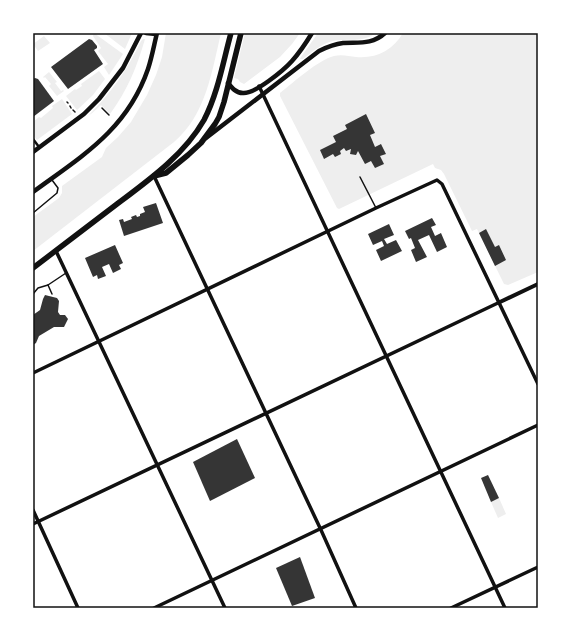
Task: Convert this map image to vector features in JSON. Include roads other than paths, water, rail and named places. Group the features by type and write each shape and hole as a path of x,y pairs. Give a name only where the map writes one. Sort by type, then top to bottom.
{"main road":[{"path":"33,152 84,114 98,99 123,68 141,33"},
{"path":"33,192 92,148 116,126 125,114 137,95 148,70 157,33 146,33"},
{"path":"33,268 154,176 181,149 203,121 211,106 231,33"},
{"path":"203,141 219,117 241,33"},
{"path":"228,83 241,93 248,92 259,86 288,65 312,33"},
{"path":"154,176 166,173 203,141 319,51 330,46 343,43 369,43 377,40 385,33"}],"street":[{"path":"259,86 505,608"},
{"path":"33,139 39,147"},
{"path":"154,176 356,608"},
{"path":"33,373 376,208 434,181 440,181 500,302 538,384"},
{"path":"56,251 225,608"},
{"path":"33,524 538,284"},
{"path":"154,608 538,425"},
{"path":"33,510 78,608"},
{"path":"451,608 538,567"}],"lane":[{"path":"360,177 376,208"},
{"path":"33,213 57,193 57,187 51,178"},
{"path":"33,294 38,288 66,273"},
{"path":"48,284 52,294"}]}
